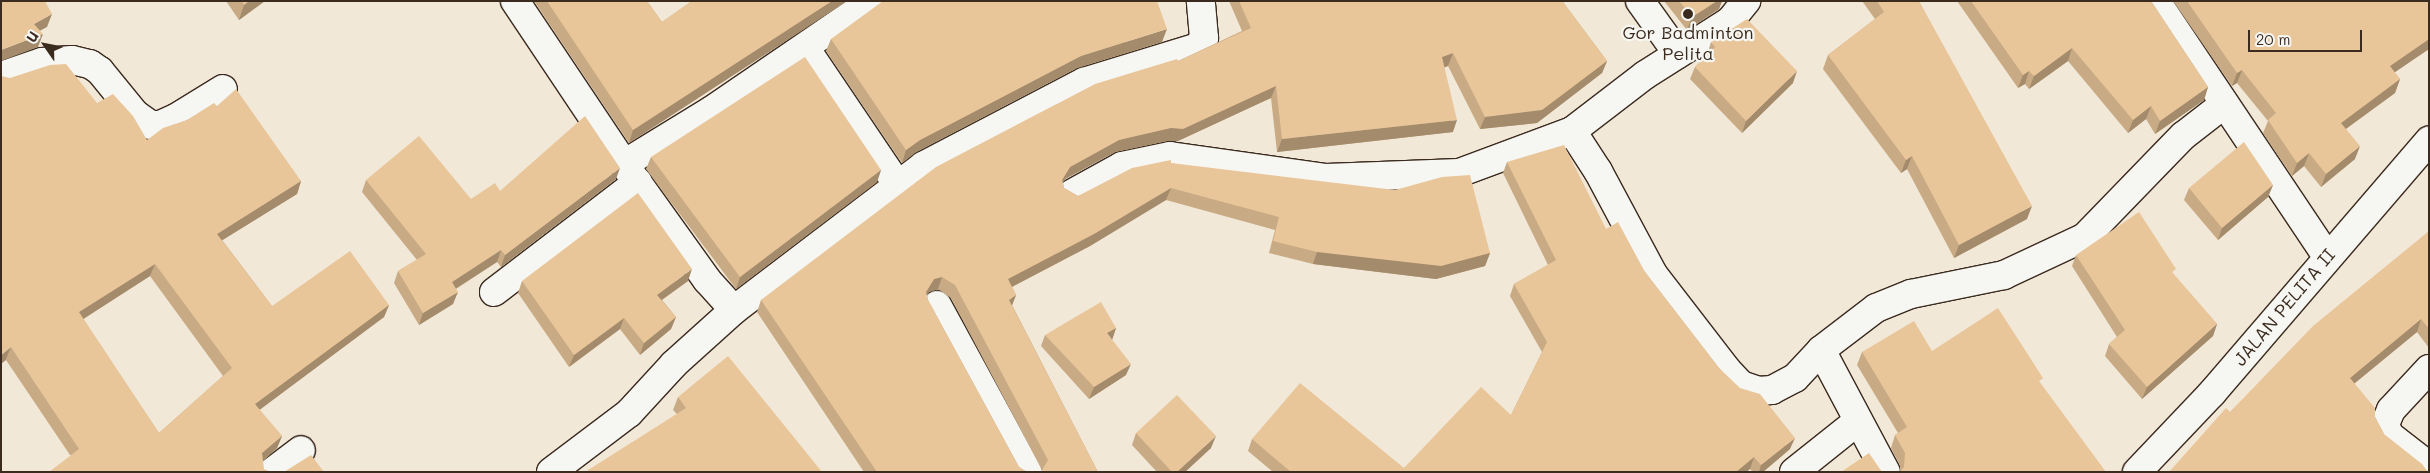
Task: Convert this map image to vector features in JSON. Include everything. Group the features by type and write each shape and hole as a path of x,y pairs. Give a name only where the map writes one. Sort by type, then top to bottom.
{"street":[{"path":"515,1 631,173 707,280 734,310"},
{"path":"494,292 631,173 872,1"},
{"path":"551,472 629,413 674,364 734,310 923,166 1084,82 1198,47 1204,38 1201,1"},
{"path":"1640,1 1678,54"},
{"path":"1073,193 1122,166 1170,156 1262,166 1326,178 1459,173 1572,131 1645,75 1730,21 1746,1"},
{"path":"2156,1 2223,105 2327,256"},
{"path":"806,49 897,184"},
{"path":"1,76 42,62 72,60 90,64 100,71 135,114 151,125 160,125 176,118 222,89"},
{"path":"1572,131 1598,171 1653,274 1692,328 1741,385 1758,391 1772,390 1795,378 1821,350 1876,308 1911,294 2004,275 2086,237 2183,136 2223,105"},
{"name":"JALAN PELITA II","path":"2137,472 2212,393 2327,256 2429,141"},
{"path":"937,305 1028,472"},
{"path":"1821,350 1886,472"},
{"path":"2429,369 2391,410 2385,424 2389,435 2429,466"},
{"path":"1794,472 1858,421"},
{"path":"272,472 301,450"}],"building":[{"path":"1,1 45,1 52,14 34,24 43,34 1,50"},
{"path":"547,1 647,1 662,22 692,1 832,1 633,130"},
{"path":"883,1 1157,1 1167,29 1081,56 920,140 906,150 831,39"},
{"path":"1239,1 1562,1 1607,61 1542,110 1485,117 1453,53 1442,57 1457,120 1282,139 1276,86 1183,129 1171,128 1119,140 1070,167 1062,180 1064,188 1078,196 1132,168 1171,160 1171,163 1395,190 1442,177 1470,175 1490,253 1441,266 1317,252 1273,241 1279,217 1171,188 1094,234 1008,279 1016,295 1009,300 1098,472 1041,472 1048,460 955,285 942,277 934,279 926,292 928,300 1019,467 1027,472 877,472 761,300 936,167 1095,84 1177,59 1178,61 1251,28"},
{"path":"1679,1 1717,1 1692,17"},
{"path":"1877,1 1919,1 2032,206 1959,245 1912,156 1906,160 1828,55 1884,12"},
{"path":"1971,1 2151,1 2208,87 2160,121 2151,106 2133,120 2072,48 2034,76 2029,71 2023,75"},
{"path":"2187,1 2429,1 2429,39 2390,66 2400,79 2341,123 2360,146 2326,174 2309,153 2297,163 2268,120 2276,113 2242,70 2237,73"},
{"path":"1747,19 1797,71 1746,121 1695,67 1715,47 1711,42"},
{"path":"805,57 881,170 740,277 651,157"},
{"path":"66,64 97,103 113,94 133,116 147,140 163,128 187,120 214,103 217,106 236,89 301,181 217,234 272,306 350,251 389,305 255,404 282,436 262,453 264,469 271,472 49,472 79,449 11,347 1,355 1,76 10,78 50,65","holes":["155,264 232,368 159,433 79,312"]},
{"path":"585,116 620,168 505,255 501,250 452,282 458,292 423,313 398,271 426,254 366,180 419,136 471,199 495,183 500,191"},
{"path":"2244,142 2273,185 2222,228 2189,188"},
{"path":"1564,145 1606,229 1618,222 1645,272 1719,368 1740,388 1760,394 1795,438 1761,465 1754,457 1736,472 1291,472 1252,439 1300,383 1404,468 1481,387 1511,415 1547,342 1514,284 1556,260 1507,162"},
{"path":"638,193 692,269 657,295 676,317 644,343 624,318 574,355 522,281"},
{"path":"2139,212 2176,269 2172,272 2217,324 2147,387 2109,344 2125,330 2076,255"},
{"path":"2429,231 2429,329 2421,319 2350,378 2375,408 2375,417 2384,434 2422,464 2428,472 2169,472 2226,408 2230,412 2313,326"},
{"path":"1101,302 1116,328 1107,333 1131,364 1094,387 1045,335"},
{"path":"1998,308 2043,378 2039,381 2106,472 1899,472 1904,467 1905,453 1895,435 1907,427 1862,352 1914,321 1932,351"},
{"path":"728,356 822,472 585,472 686,408 678,397"},
{"path":"1177,395 1216,436 1177,472 1172,472 1136,433"},
{"path":"1869,453 1882,472 1841,472"},
{"path":"311,455 324,472 284,472"}],"place":[{"name":"Gor Badminton Pelita","path":"1688,14"}]}
